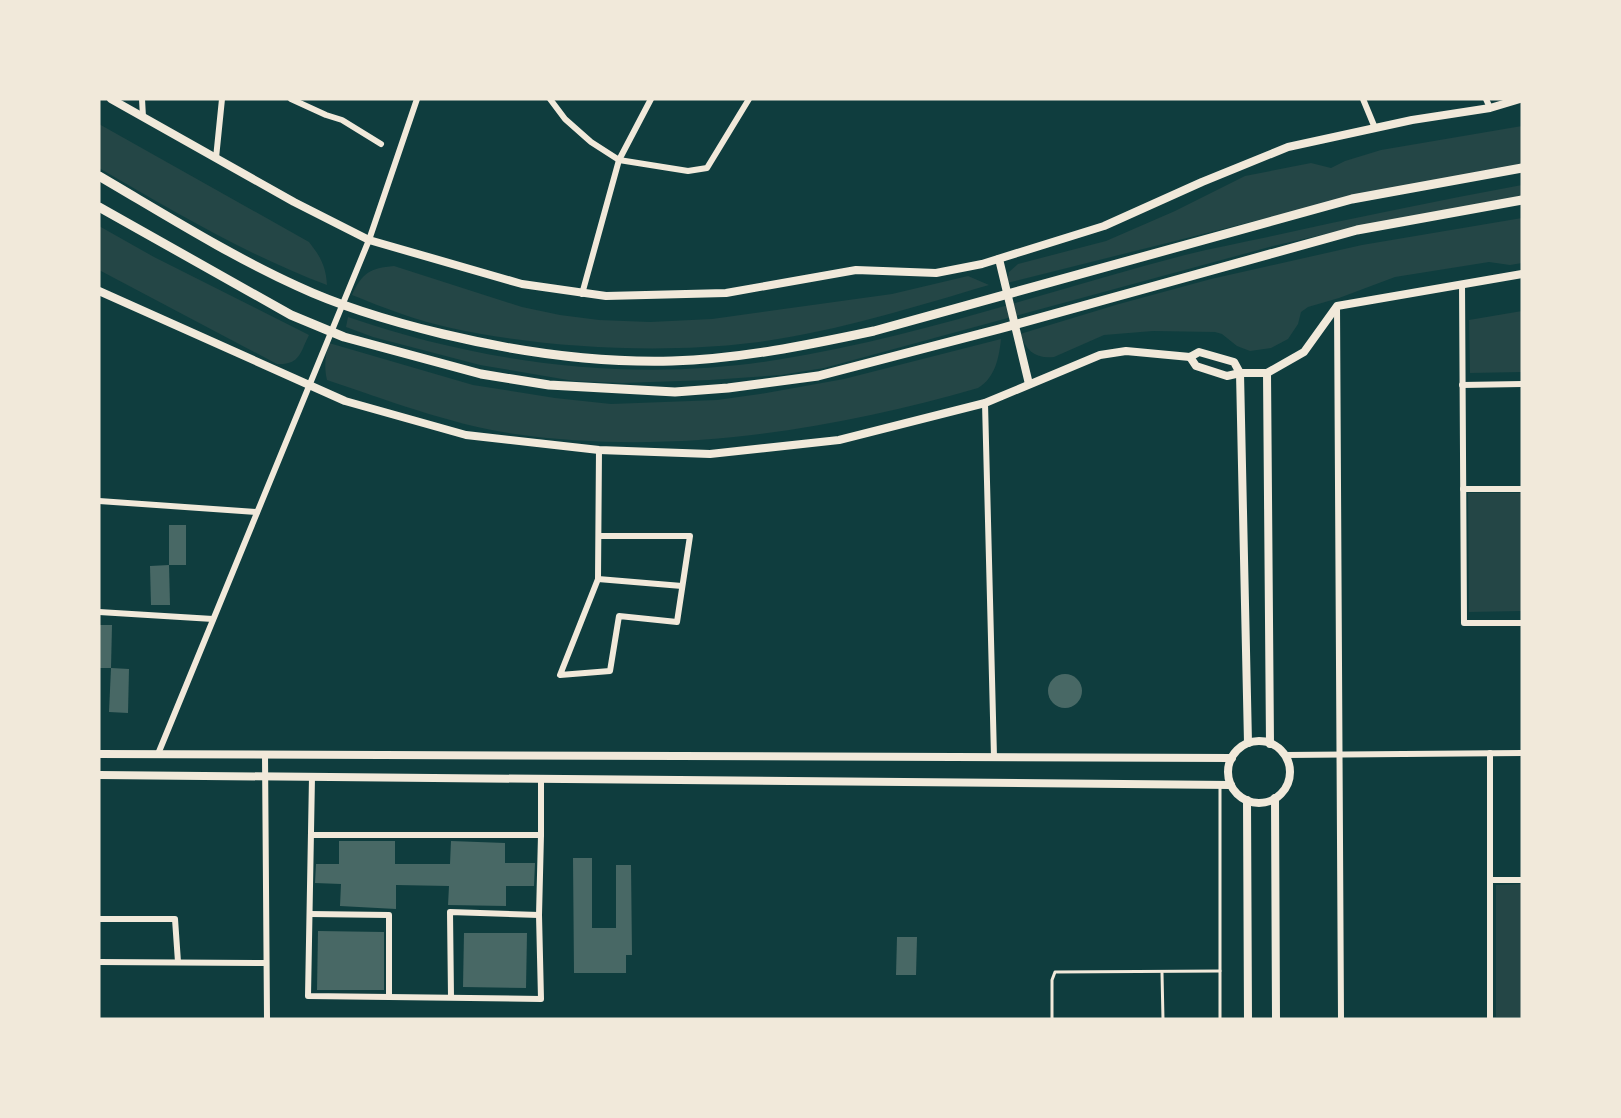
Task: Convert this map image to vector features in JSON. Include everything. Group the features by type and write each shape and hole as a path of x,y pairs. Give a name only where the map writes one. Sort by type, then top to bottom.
{"highway":[{"path":"99,176 253,265 298,287 398,323 487,344 553,355 673,361 730,357 814,344 874,331 1352,199 1522,168"},
{"path":"99,207 291,315 344,336 470,371 549,385 675,392 728,388 818,376 999,329 1358,230 1522,200"}],"street":[{"path":"111,99 294,202 369,240 522,284 606,296 726,293 856,270 936,273 999,259 1104,226 1287,147 1375,128 1490,108 1520,99"},
{"path":"142,99 143,117"},
{"path":"216,158 222,99"},
{"path":"291,99 342,120 381,144"},
{"path":"310,99 310,108"},
{"path":"158,754 369,240 417,99"},
{"path":"550,99 565,119 591,142 619,160 688,171 707,168 749,99"},
{"path":"582,294 619,160 651,99"},
{"path":"1363,99 1375,128"},
{"path":"1486,99 1490,108"},
{"path":"999,259 1029,384"},
{"path":"1190,357 1196,366 1227,376 1240,373 1267,374 1304,352 1337,306 1522,274"},
{"path":"1462,284 1464,623 1522,623"},
{"path":"99,291 345,401 466,435 598,450 710,454 839,440 986,403 1100,355 1126,351 1190,357 1199,352 1234,362 1240,373 1248,743"},
{"path":"1337,306 1341,1019"},
{"path":"1267,374 1270,744"},
{"path":"1462,385 1522,384"},
{"path":"986,403 993,757"},
{"path":"598,450 598,579 560,675 610,671 619,616 678,622 690,536 599,536"},
{"path":"1463,489 1522,489"},
{"path":"99,501 257,512"},
{"path":"598,579 682,585"},
{"path":"99,612 213,619"},
{"path":"1266,742 1270,744 1285,755 1289,765 1289,779 1285,789 1265,803 1242,798 1231,785 1228,777 1228,765 1232,758 1242,746 1248,743 1266,742"},
{"path":"1490,753 1490,1019"},
{"path":"1285,755 1522,753"},
{"path":"99,754 1232,758"},
{"path":"265,755 267,1019"},
{"path":"99,775 1231,785"},
{"path":"312,777 308,996 541,999 539,915 541,779"},
{"path":"1275,798 1276,1019"},
{"path":"1247,800 1248,1019"},
{"path":"311,835 541,835"},
{"path":"1490,880 1522,880"},
{"path":"451,997 450,912 539,915"},
{"path":"310,915 389,915 389,997"},
{"path":"99,919 175,919 177,962"},
{"path":"99,962 266,963"}],"lane":[{"path":"1220,785 1220,1019"},
{"path":"1052,1019 1052,980 1055,972 1220,970"},
{"path":"1162,972 1163,1019"}],"shaded area":[{"path":"99,124 309,242 322,262 327,285 239,246 99,168"},
{"path":"1522,126 1522,167 1323,204 1007,283 1009,272 1018,264 1106,241 1175,211 1245,176 1311,163 1331,168 1345,161 1381,150"},
{"path":"1522,185 1522,197 1352,228 1273,246 824,368 781,375 622,383 574,381 480,365 373,337 346,327 348,317 452,347 560,365 668,370 722,367 828,351 931,326 1195,252"},
{"path":"1522,218 1522,263 1510,265 1489,262 1395,277 1308,307 1301,312 1298,324 1288,339 1271,348 1250,351 1237,346 1222,334 1215,332 1153,331 1104,335 1054,357 1042,357 1032,353 1020,334 1211,279 1362,245"},
{"path":"99,226 154,257 309,335 298,357 285,364 277,364 99,270"},
{"path":"394,266 522,307 599,320 650,322 712,319 892,294 968,276 989,285 871,319 781,339 678,348 600,347 523,340 451,328 401,314 352,295 359,281 368,273 379,268"},
{"path":"1522,311 1522,372 1470,373 1469,320"},
{"path":"1001,339 992,373 978,388 864,416 806,427 690,440 632,442 573,440 491,430 420,411 327,380 325,366 329,343 473,385 555,398 611,404 717,400 844,379"},
{"path":"1468,493 1522,493 1522,611 1469,612"},
{"path":"1522,884 1522,1017 1496,1017 1496,885"}],"building":[{"path":"169,525 186,525 186,565 169,565"},
{"path":"169,565 170,605 151,605 150,566"},
{"path":"99,625 112,625 111,668 99,668"},
{"path":"111,668 129,669 128,713 109,712"},
{"path":"1065,674 1077,679 1082,691 1077,703 1065,708 1053,703 1048,691 1053,679"},
{"path":"339,841 395,841 395,864 450,864 451,841 505,843 505,863 535,863 534,886 506,886 506,906 448,905 449,886 396,885 396,909 340,906 341,884 315,883 316,864 339,864"},
{"path":"573,858 592,858 592,928 616,928 616,865 631,865 632,955 626,955 626,973 574,973"},
{"path":"318,931 384,932 384,990 317,990"},
{"path":"464,933 527,933 526,988 463,987"},
{"path":"897,937 917,937 916,975 896,975"}]}
